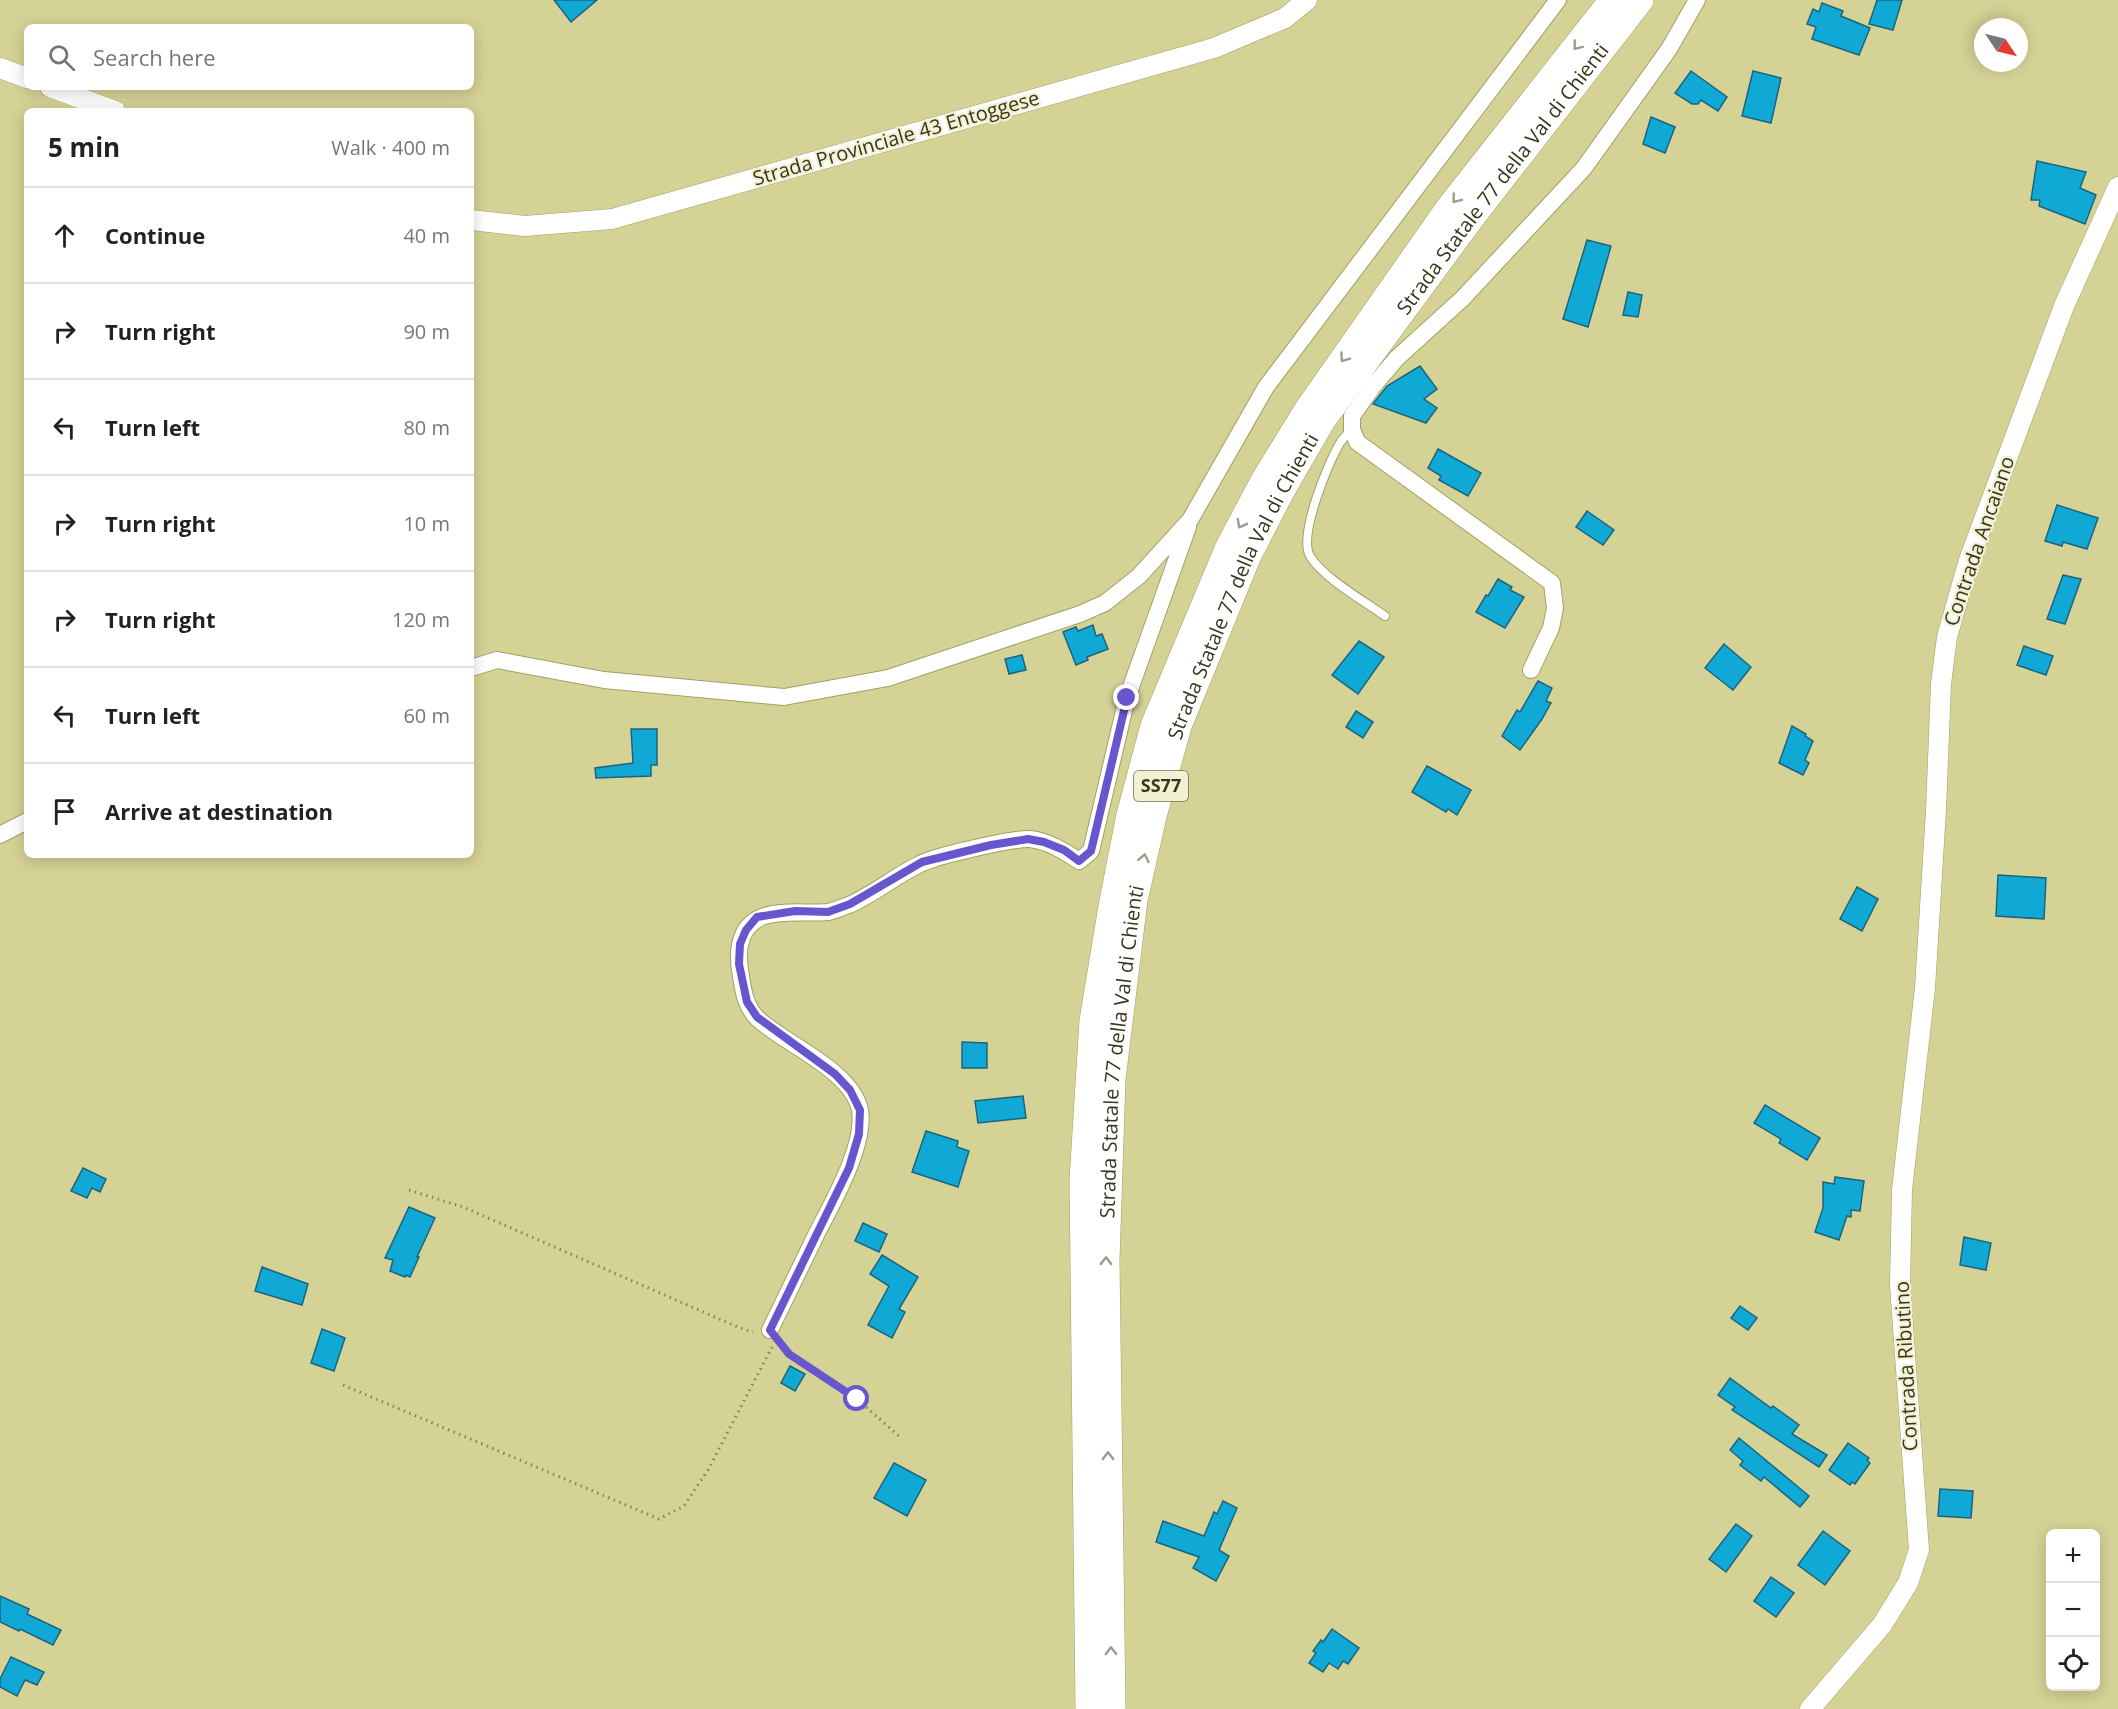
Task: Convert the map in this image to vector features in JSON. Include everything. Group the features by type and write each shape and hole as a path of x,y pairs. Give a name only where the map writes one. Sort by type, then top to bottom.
{"highway":[{"name":"Strada Statale 77 della Val di Chienti","path":"1089,1709 1083,1180 1093,1021 1126,837 1154,726 1229,547 1301,420 1450,207 1613,0"},
{"name":"Strada Statale 77 della Val di Chienti","path":"1112,1709 1106,1260 1112,1079 1134,900 1153,816 1178,726 1248,555 1281,491 1322,420 1470,219 1640,0"}],"street":[{"name":"Strada Provinciale 43 Entoggese","path":"474,220 525,226 612,219 1214,48 1285,18 1307,0"},
{"path":"770,1330 849,1168 859,1134 860,1110 850,1090 835,1074 757,1017 747,1002 739,964 740,944 746,930 757,917 795,911 828,912 850,904 922,862 991,845 1028,839 1044,842 1064,850 1079,861 1091,851 1127,698 1190,520 1266,387 1558,0"},
{"path":"1531,670 1551,628 1555,608 1552,583 1357,442 1352,429 1352,416 1397,358 1463,297 1584,168 1669,49 1697,0"},
{"path":"0,68 24,77"},
{"path":"58,90 107,108"},
{"name":"Contrada Ancaiano","path":"1925,988 1941,684 1947,638 1956,600 2064,306 2118,188"},
{"path":"474,667 497,660 604,680 784,698 888,678 1080,614 1106,603 1139,576 1190,520"},
{"path":"0,835 24,823"},
{"name":"Contrada Ributino","path":"1810,1709 1882,1625 1908,1583 1919,1550 1900,1285 1902,1190 1925,988"}],"lane":[{"path":"1352,429 1340,442 1320,488 1306,531 1308,554 1321,570 1385,616"}],"path":[{"path":"409,1190 463,1207 740,1328 754,1332 770,1330"},
{"path":"343,1384 659,1519 684,1506 708,1470 776,1340 789,1354 857,1399 901,1438"}],"building":[{"path":"554,0 597,0 571,22"},
{"path":"1877,0 1902,0 1893,30 1869,24"},
{"path":"1822,3 1843,11 1841,16 1870,28 1859,55 1812,39 1816,27 1807,24 1813,9 1819,12"},
{"path":"1691,71 1727,97 1718,111 1701,100 1698,104 1692,104 1675,93"},
{"path":"1753,71 1781,78 1771,123 1742,116"},
{"path":"1651,117 1675,127 1665,153 1643,144"},
{"path":"2037,161 2086,172 2080,188 2096,195 2085,224 2039,206 2040,200 2031,200"},
{"path":"1587,240 1611,246 1588,327 1563,319"},
{"path":"1628,292 1642,295 1638,317 1623,315"},
{"path":"1420,366 1437,389 1424,399 1437,408 1426,423 1373,404 1387,386"},
{"path":"1438,449 1481,473 1468,496 1439,480 1441,476 1428,468"},
{"path":"2057,505 2098,518 2087,549 2063,542 2062,546 2045,541"},
{"path":"1587,511 1614,530 1603,545 1576,527"},
{"path":"2063,575 2081,579 2065,624 2047,619"},
{"path":"1498,579 1512,587 1510,590 1524,597 1505,628 1476,612"},
{"path":"1093,625 1096,636 1102,634 1108,649 1087,657 1088,660 1076,665 1063,632 1076,627 1078,631"},
{"path":"1359,641 1384,657 1358,694 1332,675"},
{"path":"1724,644 1751,667 1733,690 1705,668"},
{"path":"2024,646 2053,656 2046,675 2017,665"},
{"path":"1022,655 1026,670 1009,674 1005,659"},
{"path":"1538,681 1552,688 1546,701 1551,703 1520,750 1502,736 1517,710 1520,712"},
{"path":"1356,711 1373,722 1363,738 1346,727"},
{"path":"1792,726 1813,741 1805,760 1809,763 1803,775 1779,763"},
{"path":"631,729 657,729 657,765 651,765 651,776 596,778 595,768 633,763"},
{"path":"1427,766 1471,790 1457,815 1448,809 1446,812 1412,792"},
{"path":"1998,875 2046,878 2044,919 1996,916"},
{"path":"1857,887 1878,899 1862,931 1840,919"},
{"path":"962,1042 987,1043 987,1068 962,1068"},
{"path":"1023,1096 1026,1118 978,1123 975,1101"},
{"path":"1765,1105 1820,1138 1807,1160 1779,1143 1781,1139 1754,1123"},
{"path":"926,1131 958,1141 957,1147 969,1151 958,1187 912,1172"},
{"path":"83,1168 106,1179 100,1192 92,1188 87,1198 71,1191"},
{"path":"1835,1177 1864,1181 1860,1211 1851,1210 1851,1217 1847,1216 1839,1240 1815,1232 1823,1208 1823,1182 1834,1184"},
{"path":"409,1207 435,1218 410,1277 406,1275 405,1277 390,1271 393,1260 385,1258"},
{"path":"863,1223 887,1234 879,1252 855,1241"},
{"path":"1964,1237 1991,1243 1986,1270 1960,1265"},
{"path":"882,1255 918,1277 899,1309 905,1312 892,1338 868,1325 889,1286 870,1274"},
{"path":"262,1267 308,1284 302,1305 255,1291"},
{"path":"1740,1306 1757,1318 1748,1330 1731,1318"},
{"path":"322,1329 345,1338 334,1371 311,1363"},
{"path":"790,1366 805,1374 795,1391 781,1383"},
{"path":"1730,1378 1799,1425 1792,1434 1827,1455 1819,1467 1732,1410 1735,1407 1718,1395"},
{"path":"1739,1438 1809,1496 1800,1507 1764,1477 1761,1481 1740,1465 1743,1461 1730,1450"},
{"path":"1848,1443 1869,1458 1867,1460 1870,1463 1855,1484 1852,1482 1850,1485 1829,1470"},
{"path":"894,1463 926,1480 907,1516 874,1498"},
{"path":"1940,1489 1973,1491 1971,1518 1938,1516"},
{"path":"1223,1501 1237,1508 1219,1550 1229,1556 1216,1581 1193,1568 1199,1557 1156,1542 1163,1521 1204,1536 1214,1512 1217,1514"},
{"path":"1736,1524 1752,1536 1726,1572 1709,1559"},
{"path":"1823,1531 1850,1551 1825,1585 1798,1565"},
{"path":"1771,1577 1794,1593 1776,1617 1754,1601"},
{"path":"0,1596 29,1609 27,1614 61,1630 53,1645 0,1622"},
{"path":"1332,1629 1359,1648 1348,1664 1343,1661 1338,1669 1329,1663 1323,1672 1309,1663 1316,1653 1313,1651"},
{"path":"11,1657 44,1672 37,1685 25,1680 17,1696 0,1687 0,1679"}],"route":[{"path":"857,1399 789,1354 770,1330 849,1168 859,1134 860,1110 850,1090 835,1074 757,1017 747,1002 741,979 740,944 746,930 757,917 795,911 828,912 850,904 922,862 991,845 1028,839 1044,842 1064,850 1079,861 1091,851 1127,698"}]}
